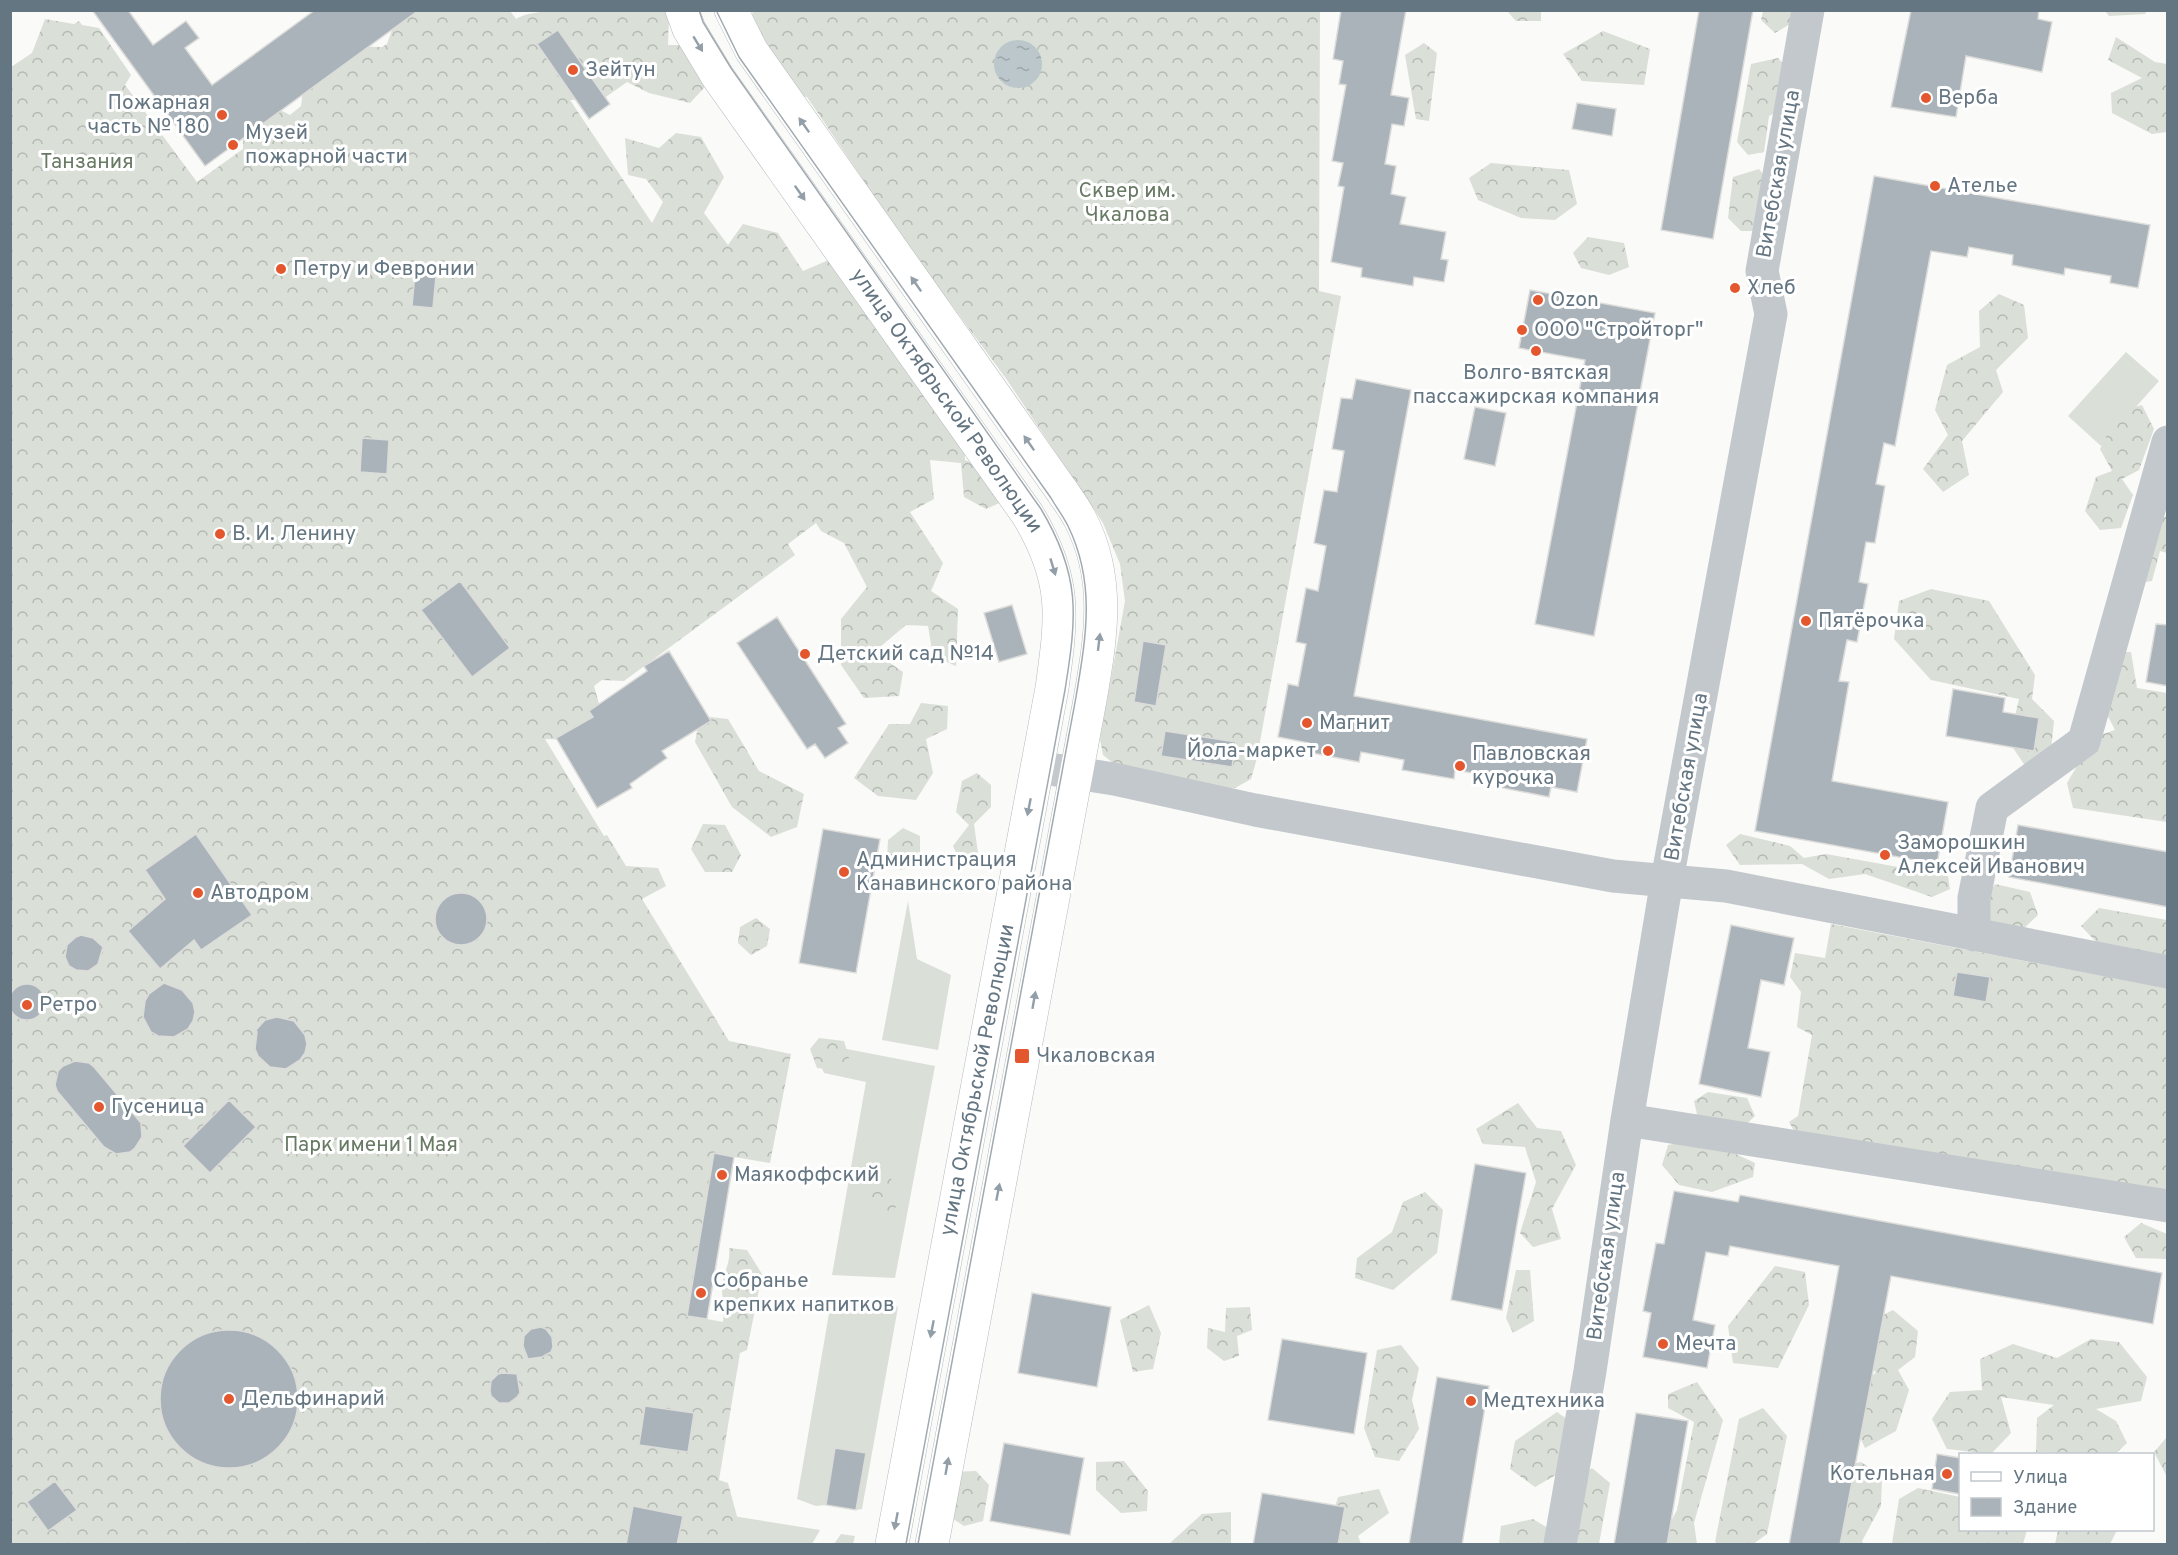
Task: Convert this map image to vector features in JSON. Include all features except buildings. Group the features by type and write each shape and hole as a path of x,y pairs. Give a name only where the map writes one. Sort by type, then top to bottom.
{"main road":[{"name":"улица Октябрьской Революции","path":"682,10 689,29 718,77 1028,515 1043,539 1058,586 1059,617 1053,677 892,1545"},
{"name":"улица Октябрьской Революции","path":"731,10 751,50 1062,491 1080,520 1099,579 1100,640 932,1545"},
{"path":"951,1226 990,1233"},
{"path":"938,1296 977,1303"}],"street":[{"name":"Витебская улица","path":"1560,1545 1590,1371 1626,1120 1667,880 1771,314 1762,271 1808,10"},
{"path":"1974,935 1974,898 1992,808 2084,741 2168,442"},
{"path":"1037,767 1114,779 1255,810 1613,876 1726,886 2168,972"},
{"path":"1626,1120 2168,1206"}],"green space":[{"name":"Сквер им. Чкалова","path":"753,10 1320,11 1319,291 1341,296 1257,758 1251,779 1235,788 1217,790 1117,766 1103,755 1100,739 1125,601 1120,564 1103,523 1007,380 906,243 807,97 796,96 750,28"},
{"name":"Парк имени 1 Мая","path":"399,11 510,11 516,19 545,11 666,11 669,15 668,45 699,45 717,74 690,103 649,93 627,82 603,99 570,100 652,223 663,202 646,179 628,175 625,138 659,148 676,133 701,137 724,177 704,213 728,245 743,224 778,233 803,271 831,259 964,438 965,460 1003,475 1004,501 986,509 964,497 961,463 930,460 934,499 910,512 943,563 931,591 958,609 956,666 933,656 928,626 906,625 874,652 903,672 899,696 864,698 841,665 841,619 867,587 844,543 821,531 816,523 788,544 795,555 624,681 602,680 594,686 601,711 572,740 545,739 604,836 607,835 626,866 658,868 666,886 642,899 729,1041 791,1054 770,1163 734,1157 707,1319 723,1322 722,1287 729,1259 729,1248 747,1250 762,1274 747,1350 740,1353 719,1480 728,1483 738,1520 734,1544 11,1544 11,67 32,53 45,19 74,24 79,21 82,25 99,28 131,75 125,85 197,182 243,149 244,113 258,99 290,115 301,106 305,75 342,46 382,47 387,44"},
{"path":"1507,11 1541,11 1541,21 1516,21"},
{"path":"1763,11 1794,11 1792,23 1775,33 1761,20"},
{"path":"2105,11 2147,11 2145,14 2109,16"},
{"path":"1603,31 1650,49 1644,85 1582,81 1563,54"},
{"path":"2116,37 2155,62 2167,64 2167,132 2152,134 2112,113 2111,93 2142,78 2108,60"},
{"path":"1424,43 1437,53 1429,121 1416,119 1405,55"},
{"path":"1778,58 1793,76 1788,106 1769,116 1764,152 1748,155 1737,142 1751,64"},
{"path":"1491,163 1569,170 1577,204 1555,220 1521,218 1478,200 1469,178"},
{"path":"1759,169 1772,186 1761,231 1741,231 1728,218 1733,177"},
{"path":"1588,237 1624,243 1629,267 1609,275 1581,268 1573,253"},
{"path":"1999,294 2024,305 2028,338 1996,370 2003,392 1962,441 1969,475 1943,492 1923,469 1948,435 1935,410 1947,365 1980,347 1979,311"},
{"path":"2126,352 2159,381 2101,446 2068,416"},
{"path":"2142,405 2154,429 2139,470 2122,479 2133,495 2121,528 2100,530 2085,511 2096,477 2112,471 2100,449 2119,411"},
{"path":"2167,516 2167,553 2160,551 2152,581 2133,584 2137,529"},
{"path":"1931,589 1989,601 2035,675 2032,699 2054,721 2050,760 2028,770 2009,742 2019,699 1931,680 1894,639 1899,601"},
{"path":"2114,652 2131,652 2137,688 2167,693 2167,822 2073,808 2067,783 2094,737 2115,730 2102,705"},
{"path":"921,703 948,706 947,729 926,739 933,773 916,800 878,796 854,778 889,724 910,724"},
{"path":"700,716 728,719 759,771 804,794 797,827 771,837 732,807 695,742"},
{"path":"977,773 991,785 991,807 974,824 978,853 959,859 953,846 969,825 956,812 962,781"},
{"path":"703,824 725,825 741,855 732,872 705,872 691,849"},
{"path":"903,828 920,836 920,862 901,870 887,859 888,840"},
{"path":"1740,834 1790,846 1804,858 1826,854 1948,876 1950,889 1932,897 1865,874 1829,879 1802,864 1740,865 1726,845"},
{"path":"1995,884 2030,892 2038,915 2021,931 1990,927 1980,906"},
{"path":"908,901 917,959 951,975 938,1050 882,1040"},
{"path":"2099,908 2167,920 2167,956 2100,946 2081,926"},
{"path":"756,918 770,929 767,946 751,955 738,943 740,927"},
{"path":"1831,924 2167,988 2168,1201 1800,1141 1789,1122 1798,1116 1812,1035 1797,1027 1801,992 1790,977 1795,953 1825,958"},
{"path":"819,1038 844,1041 849,1058 836,1070 817,1068 810,1049"},
{"path":"831,1046 935,1066 895,1278 832,1275 866,1082 824,1073 816,1054"},
{"path":"1708,1092 1747,1098 1755,1116 1739,1131 1699,1123 1694,1101"},
{"path":"1518,1103 1537,1128 1561,1131 1576,1165 1552,1209 1561,1239 1533,1247 1520,1233 1536,1182 1525,1147 1483,1144 1476,1129"},
{"path":"1702,1138 1755,1163 1753,1177 1712,1192 1679,1185 1662,1165 1668,1145"},
{"path":"876,1173 891,1178 899,1205 884,1216 868,1209 859,1190"},
{"path":"1425,1192 1443,1210 1437,1253 1393,1290 1355,1278 1357,1258 1392,1232 1403,1202"},
{"path":"2141,1223 2167,1234 2167,1259 2136,1258 2124,1237"},
{"path":"1775,1266 1805,1272 1809,1305 1778,1368 1733,1363 1728,1326"},
{"path":"1516,1270 1530,1270 1534,1321 1513,1333 1506,1318"},
{"path":"854,1300 890,1303 898,1307 862,1509 856,1510 866,1453 835,1448 826,1505 816,1506 797,1499 831,1302"},
{"path":"1149,1305 1161,1333 1153,1369 1133,1372 1120,1320"},
{"path":"1250,1307 1252,1330 1237,1336 1239,1356 1224,1361 1207,1348 1208,1328 1225,1332 1226,1308"},
{"path":"1893,1310 1918,1331 1915,1357 1898,1370 1909,1390 1896,1431 1865,1448 1851,1418 1859,1383 1876,1373 1864,1354 1869,1322"},
{"path":"2091,1339 2119,1342 2147,1377 2141,1401 2096,1409 2116,1421 2127,1443 2116,1453 2036,1452 2037,1418 2054,1405 2001,1397 2011,1433 1992,1453 1947,1449 1932,1419 1950,1392 1982,1390 1980,1359 2013,1344 2057,1358"},
{"path":"1401,1345 1419,1368 1412,1400 1419,1429 1399,1461 1375,1457 1364,1428 1377,1350"},
{"path":"1697,1382 1723,1420 1694,1523 1697,1544 1659,1544 1677,1510 1694,1422 1668,1408 1668,1394"},
{"path":"1763,1408 1787,1436 1767,1534 1753,1544 1719,1544 1715,1542 1739,1419"},
{"path":"1557,1412 1571,1422 1568,1468 1535,1487 1510,1469 1515,1441"},
{"path":"2167,1437 2167,1477 2154,1452"},
{"path":"1124,1461 1148,1491 1147,1511 1121,1513 1096,1490 1096,1462"},
{"path":"1861,1462 1882,1475 1881,1506 1862,1541 1863,1544 1830,1544 1844,1529 1834,1505 1844,1466"},
{"path":"1592,1468 1610,1483 1599,1544 1565,1544 1574,1480"},
{"path":"976,1471 989,1485 983,1521 964,1526 944,1513 950,1472"},
{"path":"1918,1488 1959,1497 1959,1531 2027,1531 2023,1544 1892,1544 1899,1499"},
{"path":"1379,1489 1389,1513 1358,1536 1361,1544 1324,1544 1338,1497"},
{"path":"1231,1512 1231,1544 1169,1544 1202,1514"},
{"path":"714,1513 820,1530 812,1544 708,1544"},
{"path":"1533,1519 1556,1533 1554,1544 1499,1544 1501,1526"},
{"path":"2058,1531 2116,1531 2110,1544 2055,1544"},
{"path":"841,1534 855,1536 853,1544 834,1544"}],"water":[{"path":"1013,40 1023,40 1035,47 1042,59 1042,69 1035,81 1023,88 1013,88 998,77 994,69 994,59 1005,44"}],"tram line":[{"path":"699,10 703,22 731,68 1041,509 1063,555 1072,596 1072,640 1065,690 906,1544"},
{"path":"716,10 739,57 1051,498 1068,526 1077,547 1085,589 1085,632 1076,697 918,1544"}],"place":[{"name":"Зейтун","path":"573,70"},
{"name":"Верба","path":"1926,98"},
{"name":"Пожарная часть № 180","path":"222,115"},
{"name":"Музей пожарной части","path":"233,145"},
{"name":"Ателье","path":"1935,186"},
{"name":"Петру и Февронии","path":"281,269"},
{"name":"Хлеб","path":"1735,288"},
{"name":"Ozon","path":"1538,300"},
{"name":"ООО \"Стройторг\"","path":"1522,330"},
{"name":"Волго-вятская пассажирская компания","path":"1536,351"},
{"name":"В. И. Ленину","path":"220,534"},
{"name":"Пятёрочка","path":"1806,621"},
{"name":"Детский сад №14","path":"805,654"},
{"name":"Магнит","path":"1307,723"},
{"name":"Йола-маркет","path":"1328,751"},
{"name":"Павловская курочка","path":"1460,766"},
{"name":"Заморошкин Алексей Иванович","path":"1885,855"},
{"name":"Администрация Канавинского района","path":"844,872"},
{"name":"Автодром","path":"198,893"},
{"name":"Ретро","path":"27,1005"},
{"name":"Чкаловская","path":"1022,1056"},
{"name":"Гусеница","path":"99,1107"},
{"name":"Маякоффский","path":"722,1175"},
{"name":"Собранье крепких напитков","path":"701,1293"},
{"name":"Мечта","path":"1663,1344"},
{"name":"Дельфинарий","path":"229,1399"},
{"name":"Медтехника","path":"1471,1401"},
{"name":"Котельная","path":"1947,1474"}],"park label":[{"name":"Танзания","path":"87,162"}]}
